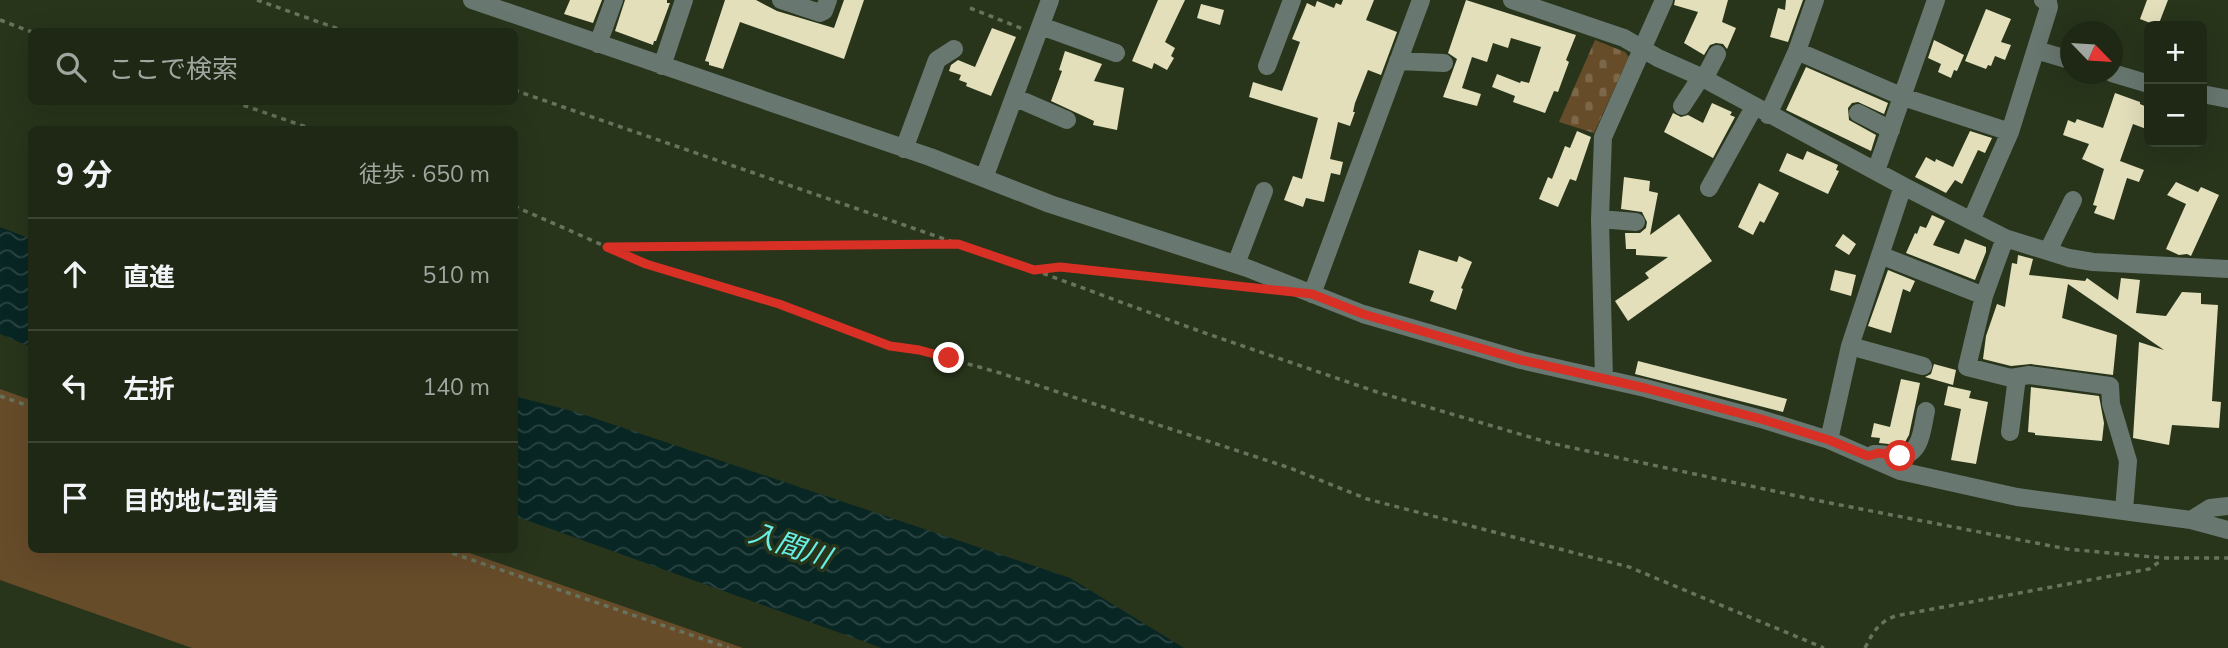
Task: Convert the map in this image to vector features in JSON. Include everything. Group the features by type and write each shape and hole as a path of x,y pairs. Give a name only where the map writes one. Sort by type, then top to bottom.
{"street":[{"path":"472,0 904,149 1050,204 1236,264 1363,314 1494,353 1748,415 1829,440 1900,471 2017,497 2191,520 2228,530"},
{"path":"598,44 614,0"},
{"path":"662,66 684,0"},
{"path":"781,0 820,13 824,11 828,0"},
{"path":"984,178 1050,0"},
{"path":"1267,66 1292,0"},
{"path":"1312,294 1421,0"},
{"path":"1512,0 1624,38 1903,186 2006,237 2093,262 2228,269"},
{"path":"1604,379 1600,219 1603,137 1664,0"},
{"path":"1709,188 1761,111 1797,51 1815,0"},
{"path":"1876,171 1936,0"},
{"path":"1971,221 2010,132 2049,7 2048,2 2043,0"},
{"path":"1040,30 1116,53"},
{"path":"904,149 937,60 954,49"},
{"path":"2036,50 2060,57"},
{"path":"1797,51 1903,97 2010,132"},
{"path":"1682,106 1717,54"},
{"path":"1398,61 1444,63"},
{"path":"2123,76 2144,83"},
{"path":"2207,95 2228,99"},
{"path":"1014,97 1067,120"},
{"path":"1858,113 1891,130"},
{"path":"1829,440 1850,346 1903,186"},
{"path":"1236,264 1265,191"},
{"path":"2048,251 2073,200"},
{"path":"1600,219 1636,222"},
{"path":"2006,237 1984,296 1967,367 2011,378 2029,375 2110,386 2110,404 2128,461 2124,510"},
{"path":"1880,256 1984,296"},
{"path":"1850,346 1923,366"},
{"path":"2010,432 2017,377"},
{"path":"1868,456 1878,453 1900,456 1913,452 1917,447 1926,411"},
{"path":"2191,520 2210,508 2228,506"}],"path":[{"path":"257,0 336,28"},
{"path":"970,8 1040,30"},
{"path":"0,20 28,30"},
{"path":"518,91 1377,392 1550,443 1928,523 2067,549 2164,558 2228,558"},
{"path":"243,105 303,126"},
{"path":"518,208 646,264 769,301 890,346 919,350 1000,373 1290,468 1367,499 1629,567 1825,648"},
{"path":"607,247 958,244"},
{"path":"1034,270 1060,267 1245,286"},
{"path":"0,396 28,406"},
{"path":"452,553 729,648"},
{"path":"1866,648 1882,622 1895,616 2149,569 2164,558"}],"green space":[{"path":"1595,40 1625,52 1629,57 1594,133 1559,122"},
{"path":"0,389 28,399 28,553 470,553 743,648 192,648 0,580"}],"water":[{"path":"0,227 28,238 28,346 0,334"},
{"name":"入間川","path":"518,397 576,412 1070,578 1184,648 882,648 518,517"}],"building":[{"path":"570,0 602,0 593,23 564,14"},
{"path":"625,0 667,0 667,3 670,3 653,45 615,31"},
{"path":"725,0 756,0 777,11 834,28 844,0 864,0 844,59 740,22 723,69 705,61"},
{"path":"1158,0 1185,0 1165,42 1175,48 1171,56 1174,58 1167,70 1154,63 1152,69 1132,61"},
{"path":"1343,0 1374,0 1366,20 1397,32 1381,75 1368,70 1355,103 1350,126 1338,122 1330,159 1343,162 1340,175 1331,173 1324,202 1306,198 1303,207 1284,200 1293,176 1302,179 1318,118 1249,97 1253,82 1282,91 1300,42 1292,39 1307,3 1315,7 1317,1 1334,8 1336,3 1341,5"},
{"path":"1466,0 1576,35 1558,92 1554,91 1545,113 1513,102 1515,96 1492,87 1497,74 1520,83 1529,83 1541,47 1511,38 1508,48 1493,43 1487,62 1472,57 1462,88 1481,94 1477,106 1443,97 1457,59 1448,53"},
{"path":"1675,0 1728,0 1722,22 1736,28 1727,49 1723,44 1716,43 1710,45 1704,55 1684,43 1698,12 1674,5"},
{"path":"1786,0 1803,0 1788,42 1770,37 1778,8 1785,10"},
{"path":"2147,0 2168,0 2160,21 2140,19"},
{"path":"1201,4 1224,10 1220,25 1197,18"},
{"path":"1986,9 2011,19 2001,42 2011,45 2005,60 1995,56 1991,66 1988,65 1986,69 1965,61"},
{"path":"992,28 1016,37 991,96 966,86 967,83 959,80 961,75 949,71 951,65 958,60 975,67"},
{"path":"1934,40 1964,55 1951,78 1938,72 1941,64 1928,58"},
{"path":"1065,51 1102,64 1094,81 1124,88 1117,130 1093,125 1094,121 1051,101 1062,71 1059,70"},
{"path":"1806,67 1888,103 1884,114 1858,102 1852,103 1848,108 1849,120 1876,135 1871,151 1786,110"},
{"path":"2115,93 2144,106 2144,128 2133,124 2120,161 2144,170 2139,182 2127,178 2114,220 2094,213 2097,206 2093,205 2104,169 2082,159 2089,144 2063,135 2068,120 2075,123 2077,119 2103,128"},
{"path":"1712,103 1732,112 1730,115 1735,117 1713,158 1664,132 1673,113 1681,117 1688,115 1703,123"},
{"path":"1577,131 1591,137 1576,181 1570,179 1558,207 1539,199 1548,177 1552,179 1565,146 1570,148"},
{"path":"1970,131 1992,138 1985,153 1978,150 1962,184 1955,180 1946,193 1915,177 1926,157 1953,167"},
{"path":"1807,151 1838,165 1836,170 1839,171 1828,194 1779,171 1787,153 1803,160"},
{"path":"1624,177 1650,181 1649,191 1658,193 1650,235 1679,214 1712,261 1628,321 1615,301 1649,278 1645,273 1668,257 1636,255 1636,249 1626,249 1625,233 1640,233 1646,228 1647,222 1642,212 1621,209"},
{"path":"2176,182 2198,192 2201,187 2219,195 2191,256 2179,255 2166,249 2186,204 2167,195"},
{"path":"1759,183 1779,193 1764,223 1760,221 1753,235 1738,227"},
{"path":"1932,215 1945,221 1933,245 1959,254 1965,239 1986,247 1975,280 1906,253 1915,233 1917,234 1920,226 1926,228"},
{"path":"1843,234 1856,244 1849,255 1835,246"},
{"path":"1419,250 1457,262 1459,256 1472,262 1461,288 1463,289 1456,310 1430,301 1434,291 1409,283"},
{"path":"2018,255 2033,259 2029,275 2085,281 2087,278 2118,300 2121,278 2140,280 2136,313 2166,316 2182,292 2201,293 2201,304 2218,305 2212,401 2221,402 2219,428 2172,425 2169,445 2133,438 2139,342 2164,350 2068,284 2062,318 2117,335 2113,375 2031,364 2011,366 1983,359 1986,336 1997,304 2005,307 2012,263 2017,264"},
{"path":"1835,270 1856,275 1851,296 1830,290"},
{"path":"1888,270 1915,281 1910,292 1903,289 1891,333 1868,326"},
{"path":"1638,361 1787,399 1783,412 1635,374"},
{"path":"1934,364 1956,370 1953,385 1925,377 1931,374"},
{"path":"1901,379 1920,383 1909,435 1905,442 1899,445 1879,443 1880,438 1871,437 1874,423 1890,427"},
{"path":"1948,386 1971,391 1969,398 1988,402 1976,464 1951,460 1961,409 1944,405"},
{"path":"2031,387 2099,396 2104,423 2102,441 2035,435 2028,432"}],"route":[{"path":"949,358 871,340 779,304 646,264 607,247 958,244 1034,270 1060,267 1312,294 1363,314 1521,360 1645,388 1761,419 1829,440 1868,456 1878,453 1900,456"}]}
